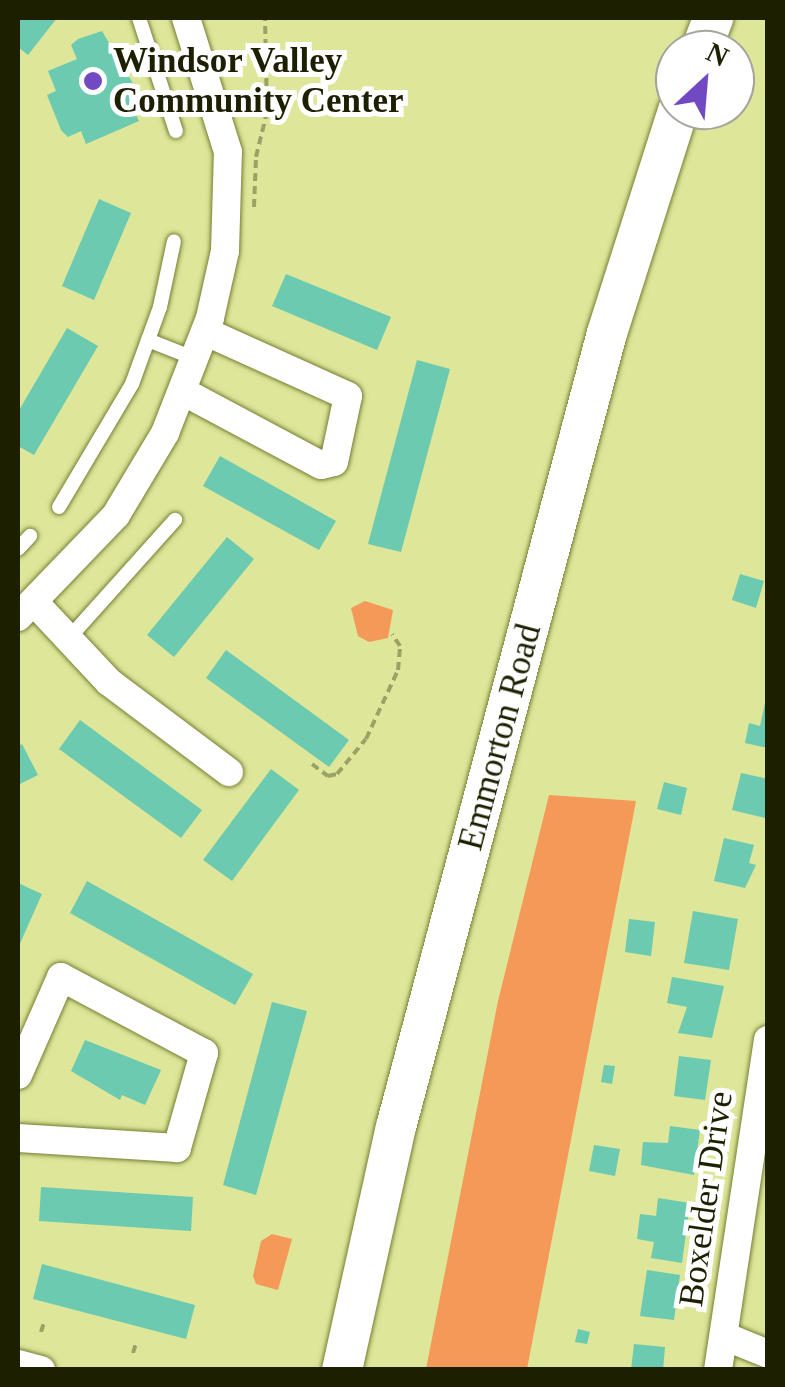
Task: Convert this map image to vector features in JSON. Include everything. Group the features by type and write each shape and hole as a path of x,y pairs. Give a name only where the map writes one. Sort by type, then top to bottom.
{"main road":[{"name":"Emmorton Road","path":"342,1370 396,1127 597,370 672,130"}],"street":[{"path":"186,18 228,152 225,251 201,346 184,392 116,515 26,610 69,638 109,682 229,772"},
{"path":"184,392 321,465 334,462 348,396 201,346"},
{"path":"18,1075 62,977 204,1053 177,1148 18,1138"},
{"name":"Boxelder Drive","path":"718,1370 768,1040"},
{"path":"724,1336 768,1354"},
{"path":"18,1364 42,1370"}],"lane":[{"path":"139,18 176,131"},
{"path":"59,507 111,426 148,340 174,240"},
{"path":"148,340 201,346"},
{"path":"69,638 175,520"},
{"path":"18,548 30,536"}],"path":[{"path":"254,207 256,157 267,112 265,18"},
{"path":"312,764 328,776 337,774 360,749 398,670 400,646 392,634"},
{"path":"41,1332 44,1322"},
{"path":"133,1353 136,1342"}],"shaded area":[{"path":"365,601 393,610 388,638 369,642 358,636 351,608"},
{"path":"549,795 636,801 527,1369 426,1369 498,1001"},
{"path":"272,1234 292,1239 278,1290 256,1284 253,1276 261,1241"}],"building":[{"path":"18,18 57,18 28,55 18,47"},
{"name":"Windsor Valley Community Center","path":"102,31 141,97 130,102 139,121 86,144 81,131 68,137 61,130 47,95 56,91 48,71 77,59 71,45 78,39"},
{"path":"99,199 131,213 94,300 62,286"},
{"path":"286,274 391,317 377,350 272,306"},
{"path":"67,328 98,346 34,455 18,446 18,412"},
{"path":"417,360 450,369 401,552 368,544"},
{"path":"220,456 336,521 319,550 203,486"},
{"path":"227,537 254,559 174,657 147,635"},
{"path":"740,574 764,581 756,608 732,600"},
{"path":"226,650 349,740 329,767 206,678"},
{"path":"766,698 768,748 745,743 749,723 760,726"},
{"path":"80,720 202,810 181,838 59,749"},
{"path":"22,744 38,775 18,785 18,746"},
{"path":"271,769 299,790 232,881 203,860"},
{"path":"741,773 768,779 765,818 732,810"},
{"path":"664,782 687,788 681,815 657,809"},
{"path":"724,838 754,845 749,863 756,865 745,888 714,881"},
{"path":"87,881 253,974 235,1005 70,913"},
{"path":"18,883 42,894 18,948"},
{"path":"693,911 738,919 729,970 684,963"},
{"path":"629,919 655,922 651,956 625,952"},
{"path":"672,977 724,986 712,1038 678,1033 687,1007 667,1003"},
{"path":"272,1002 307,1011 256,1195 223,1185"},
{"path":"85,1040 161,1070 145,1105 122,1095 120,1100 71,1071"},
{"path":"679,1056 711,1060 705,1100 674,1096"},
{"path":"604,1065 615,1066 612,1084 601,1082"},
{"path":"670,1126 700,1130 694,1175 641,1165 643,1142 668,1143"},
{"path":"594,1145 620,1149 615,1176 589,1171"},
{"path":"41,1187 193,1197 191,1231 39,1221"},
{"path":"658,1198 690,1203 682,1263 651,1258 654,1242 637,1239 640,1214 656,1216"},
{"path":"42,1264 195,1305 186,1339 33,1299"},
{"path":"647,1270 680,1275 674,1320 640,1316"},
{"path":"578,1329 590,1332 587,1344 575,1342"},
{"path":"634,1344 665,1347 663,1370 631,1370"}],"place":[{"name":"Windsor Valley Community Center","path":"93,81"}]}
